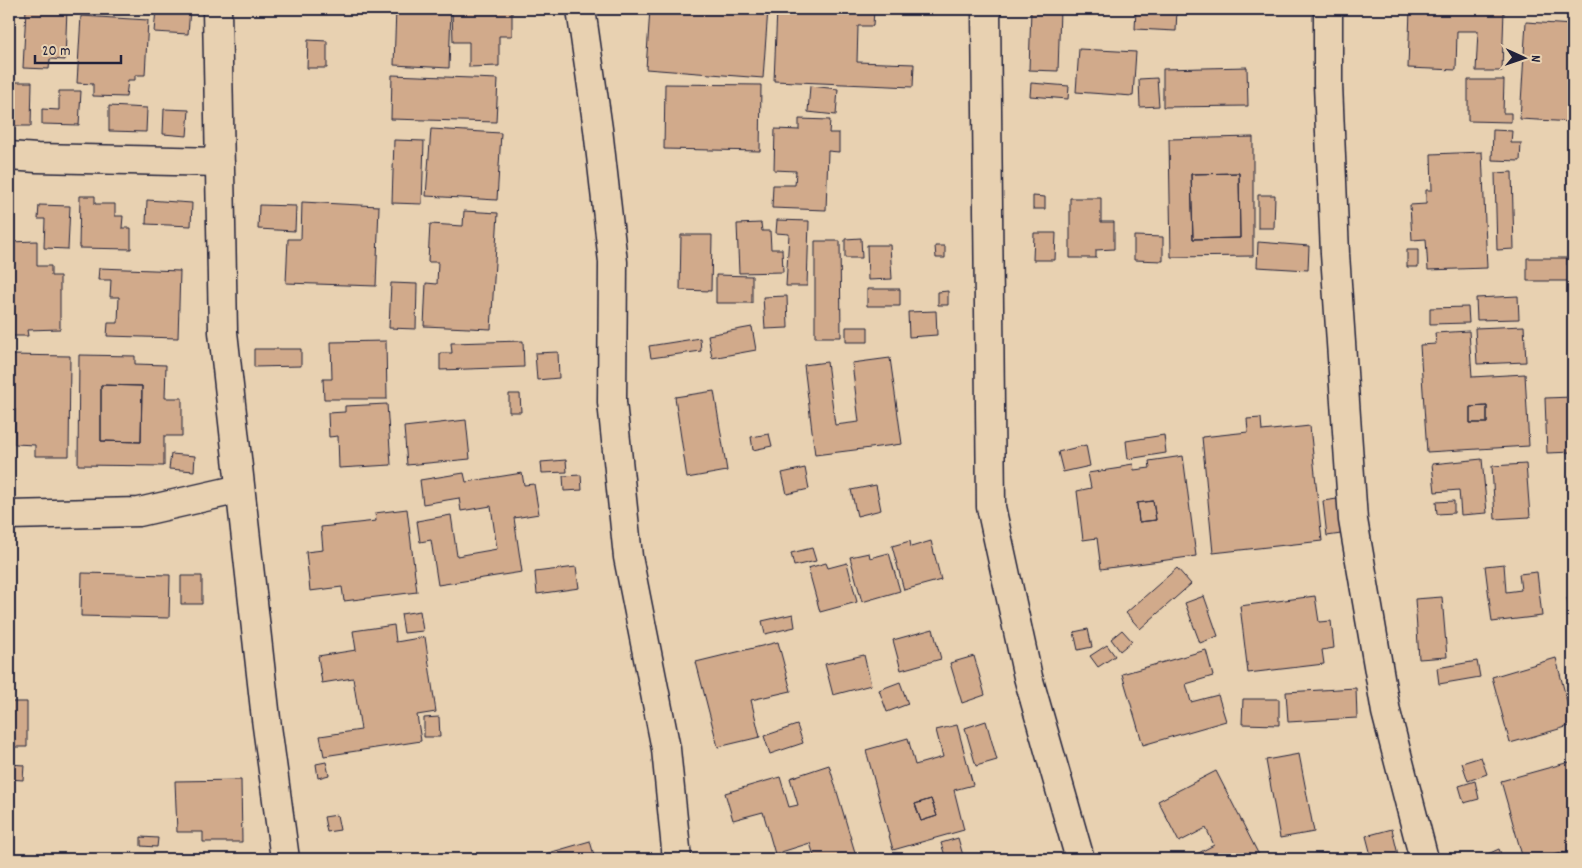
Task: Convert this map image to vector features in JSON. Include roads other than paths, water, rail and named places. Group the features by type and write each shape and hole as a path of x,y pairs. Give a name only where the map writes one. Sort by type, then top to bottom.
{"street":[{"path":"218,9 223,332 266,719 285,859"},
{"path":"581,9 598,129 613,262 612,402 628,557 666,748 677,859"},
{"path":"986,9 992,507 1028,677 1080,859"},
{"path":"1328,9 1328,84 1335,254 1353,520 1386,712 1424,859"},
{"path":"9,156 220,162"},
{"path":"9,514 139,512 240,489"}]}
